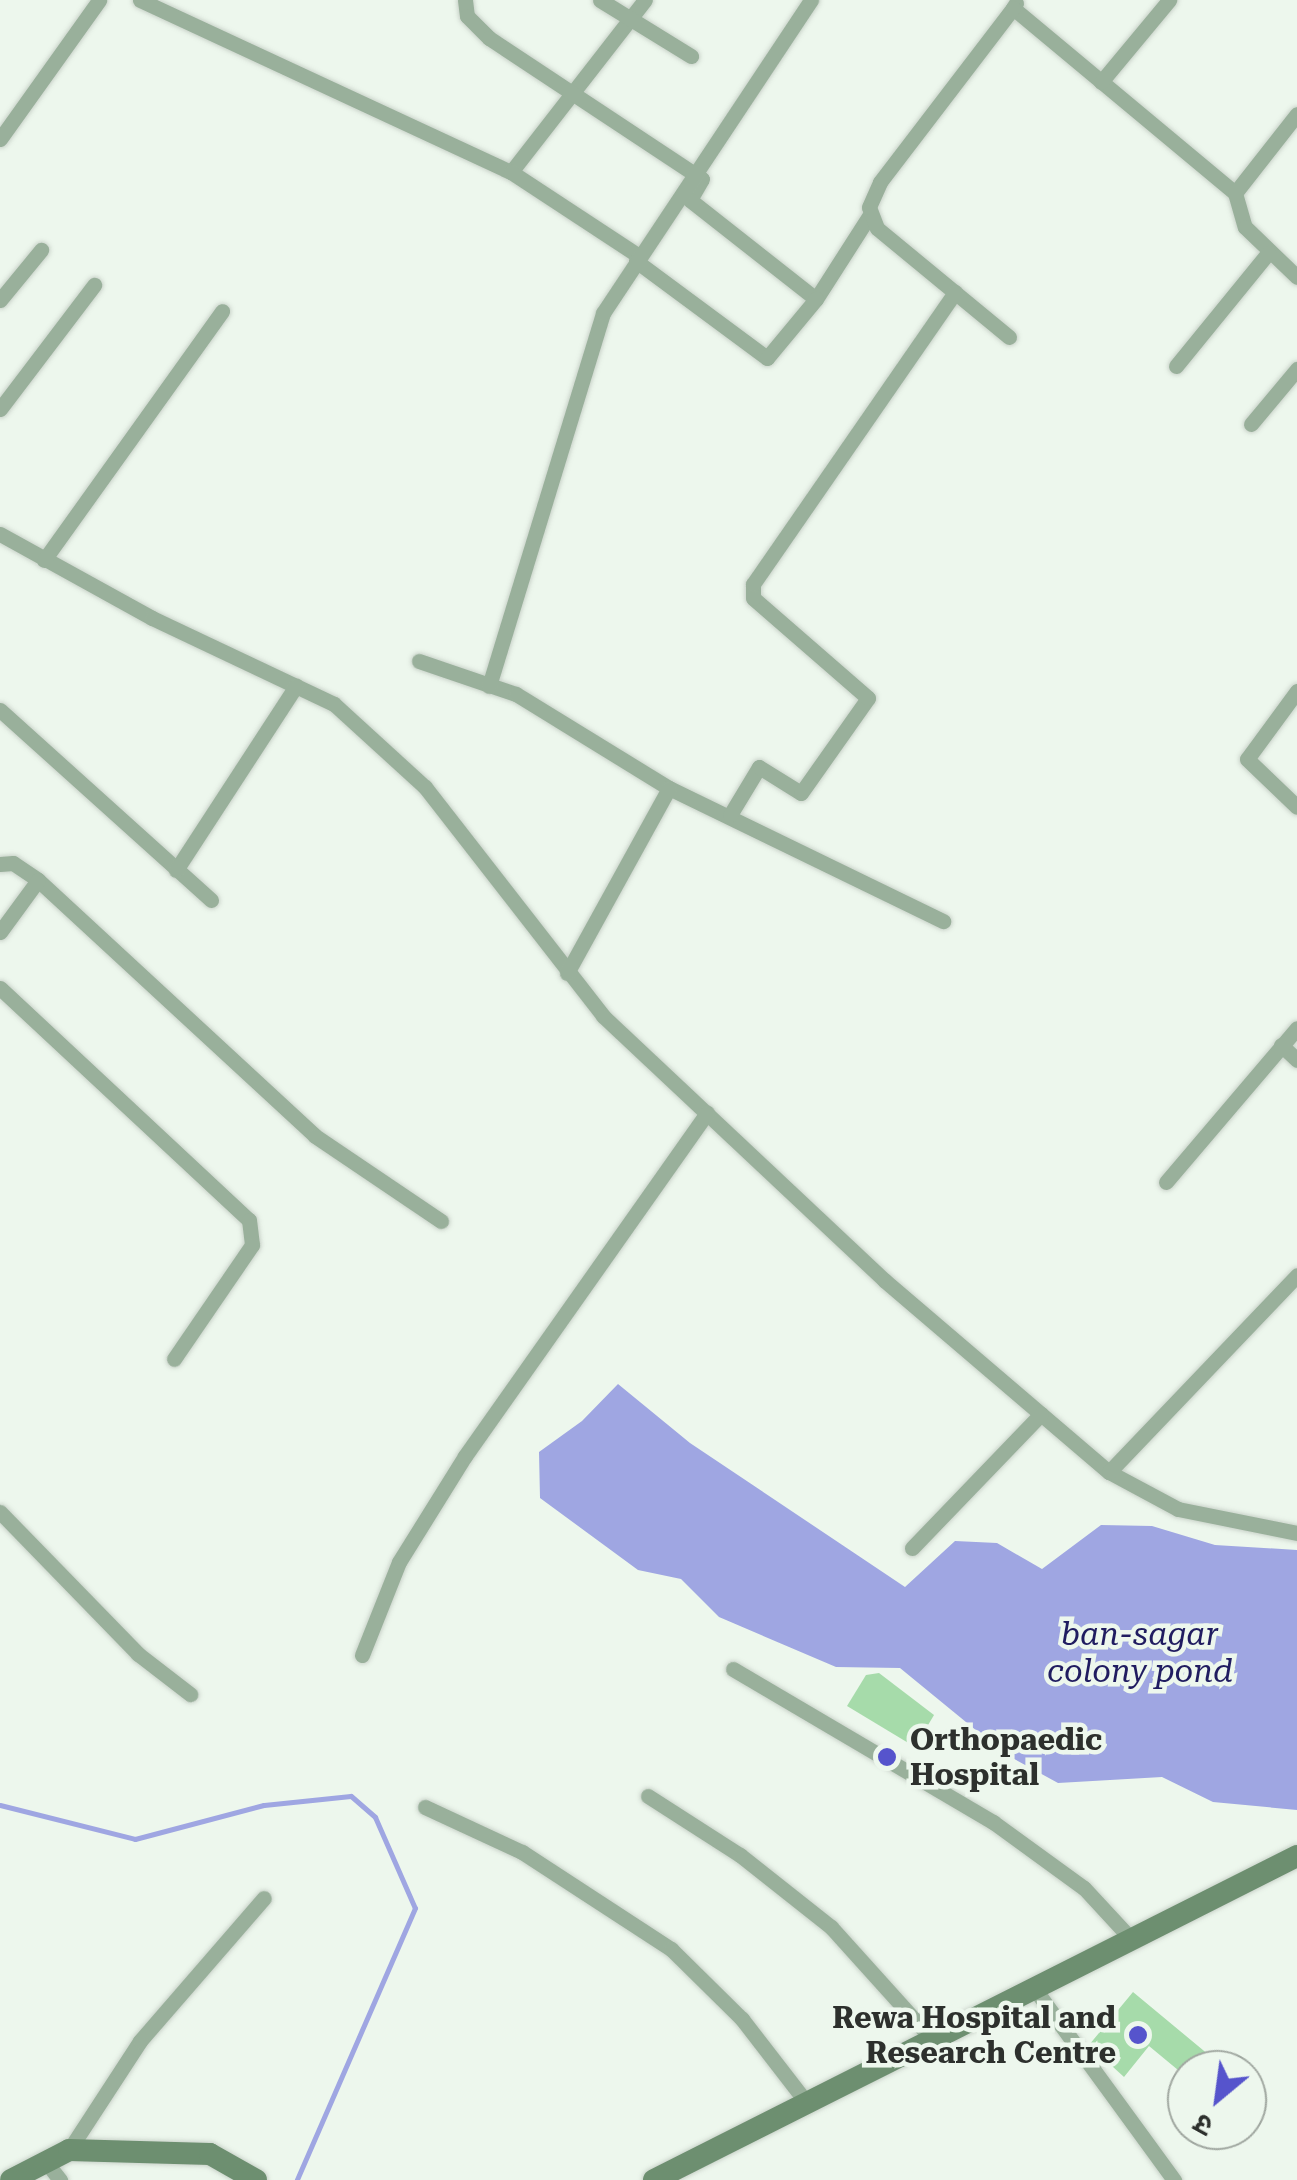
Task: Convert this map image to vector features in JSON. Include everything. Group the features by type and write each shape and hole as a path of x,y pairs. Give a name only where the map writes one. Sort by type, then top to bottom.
{"main road":[{"path":"654,2180 1297,1856"},
{"path":"11,2180 53,2171 70,2150 210,2154 256,2180"}],"street":[{"path":"0,139 99,0"},
{"path":"140,0 511,172 638,259 767,358 816,299 869,216 880,182 1016,4 1101,82 1235,194 1245,227 1297,278"},
{"path":"465,0 467,16 489,38 694,172 702,179 690,200 816,299"},
{"path":"600,0 691,56"},
{"path":"511,172 575,95 645,0"},
{"path":"489,686 603,313 810,0"},
{"path":"1101,82 1168,0"},
{"path":"1235,194 1297,114"},
{"path":"869,216 1009,336"},
{"path":"0,300 41,250"},
{"path":"1176,366 1268,253"},
{"path":"0,409 94,285"},
{"path":"730,815 759,766 801,793 868,698 753,598 752,584 955,292"},
{"path":"44,560 222,312"},
{"path":"1251,424 1297,369"},
{"path":"0,534 44,560 334,704 425,787 568,973 707,1114 884,1280 1109,1472 1178,1509 1297,1533"},
{"path":"419,660 489,686 577,728 669,788 943,921"},
{"path":"176,870 296,686"},
{"path":"1297,690 1247,759 1297,807"},
{"path":"0,710 211,900"},
{"path":"568,973 669,788"},
{"path":"0,864 13,863 38,880 315,1136 440,1220"},
{"path":"0,932 38,880"},
{"path":"0,988 249,1220 252,1245 174,1359"},
{"path":"1166,1182 1297,1028"},
{"path":"1281,1045 1297,1060"},
{"path":"362,1655 399,1562 465,1456 707,1114"},
{"path":"1109,1472 1297,1276"},
{"path":"912,1548 1041,1414"},
{"path":"0,1512 138,1654 190,1694"},
{"path":"733,1668 993,1822 1084,1888 1131,1939"},
{"path":"648,1796 740,1855 831,1927 932,2040"},
{"path":"425,1807 522,1852 671,1949 742,2020 807,2102"},
{"path":"70,2150 140,2041 264,1898"},
{"path":"1034,1988 1174,2180"}],"water":[{"name":"ban-sagar colony pond","path":"618,1384 690,1443 905,1587 955,1541 997,1543 1042,1569 1101,1525 1152,1526 1215,1545 1297,1550 1297,1810 1213,1802 1162,1777 1058,1783 1005,1754 900,1668 836,1667 719,1617 681,1579 638,1570 540,1498 539,1452 582,1421"}],"building":[{"path":"879,1673 934,1715 915,1747 847,1706 866,1675"},
{"path":"1133,1992 1203,2050 1167,2050 1167,2061 1149,2046 1124,2077 1089,2045"}],"waterway":[{"path":"0,1805 135,1839 264,1805 351,1796 375,1817 415,1908 297,2180"}],"place":[{"name":"Orthopaedic Hospital","path":"887,1757"},
{"name":"Rewa Hospital and Research Centre","path":"1138,2035"}]}
